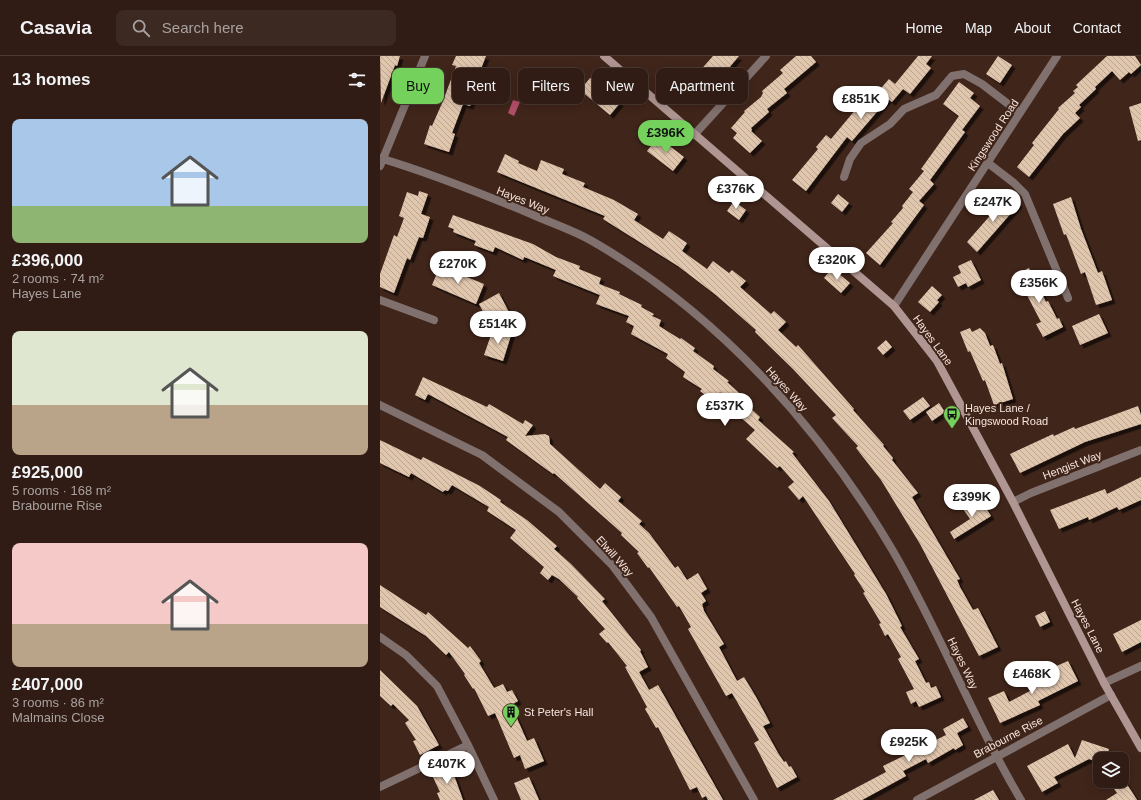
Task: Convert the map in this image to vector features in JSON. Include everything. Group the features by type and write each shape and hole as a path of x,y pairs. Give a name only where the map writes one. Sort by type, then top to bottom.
{"main road":[{"name":"Hayes Lane","path":"604,56 894,306 937,361 1013,502 1104,683 1141,748"}],"street":[{"path":"381,161 425,56"},
{"path":"694,134 766,56"},
{"name":"Kingswood Road","path":"894,306 1057,56"},
{"path":"844,177 850,159 861,143 890,124 904,109 936,95 952,76 964,74 982,84 1020,113"},
{"name":"Hayes Way","path":"381,161 506,204 589,239 634,266 702,320 745,358 785,401 818,440 854,490 889,544 927,614 995,757 1021,800"},
{"path":"988,163 1014,183 1025,194 1068,298"},
{"path":"380,300 434,320"},
{"name":"Elwill Way","path":"380,405 482,455 559,512 613,566 651,617 754,800"},
{"name":"Hengist Way","path":"1013,502 1031,493 1141,450"},
{"path":"380,637 406,655 438,686 494,800"},
{"path":"1104,683 1141,666"},
{"name":"Brabourne Rise","path":"917,800 1111,695"},
{"path":"380,786 468,745"}],"shaded area":[{"path":"513,100 518,101 519,104 514,116 508,113"}],"building":[{"path":"380,56 400,56 397,66 395,65 394,68 392,68 392,73 381,103"},
{"path":"456,56 486,56 481,68 455,68 456,66 452,65"},
{"path":"713,56 739,56 729,68 702,68"},
{"path":"796,56 811,56 816,62 784,89 787,93 767,109 769,112 751,128 751,131 762,141 750,153 733,138 737,133 731,128 745,112 744,111 761,97 763,93 762,91 783,73 780,70"},
{"path":"918,56 932,56 926,64 931,68 910,94 903,89 892,102 888,99 852,141 847,137 806,191 792,180 818,149 816,147 826,135 831,139 871,91 876,94 889,79 895,84"},
{"path":"998,56 1012,65 1000,83 986,74"},
{"path":"1107,56 1135,56 1141,65 1131,74 1129,72 1120,80 1112,71 1095,87 1096,89 1079,105 1081,107 1075,113 1080,118 1063,134 1029,177 1017,167 1034,145 1032,143 1059,109 1058,108 1075,93 1073,91 1078,87 1076,85"},
{"path":"452,77 452,104 463,104 452,133 455,134 449,152 424,144 430,125 432,126 442,104 444,104 444,98"},
{"path":"590,78 592,80 592,100 584,93 584,85"},
{"path":"959,82 974,93 970,98 980,106 962,130 965,132 930,180 934,184 919,201 924,205 880,265 866,253 893,223 891,222 903,208 902,206 913,192 909,189 924,171 921,169 959,116 943,104"},
{"path":"1141,103 1141,140 1138,141 1129,107"},
{"path":"597,104 619,104 610,115"},
{"path":"658,137 684,157 673,171 647,151"},
{"path":"505,154 519,161 518,163 537,171 541,160 564,169 562,174 585,183 583,187 614,200 638,214 634,220 663,239 669,231 687,243 682,251 707,269 713,261 729,273 732,270 746,281 740,287 771,314 774,311 786,322 778,330 796,347 798,345 854,409 853,410 884,445 883,446 893,458 892,460 918,493 912,497 960,579 957,580 973,610 978,608 998,647 979,656 920,544 881,480 856,448 858,446 832,418 836,415 793,369 755,332 756,330 716,295 678,266 603,219 605,216 497,172"},
{"path":"419,191 428,194 421,214 430,217 423,238 419,237 410,260 407,258 394,293 380,287 380,274 394,235 397,237 404,218 399,216 407,192 418,196"},
{"path":"838,194 849,203 842,212 831,203"},
{"path":"1008,195 1019,204 977,252 967,242"},
{"path":"1071,197 1081,229 1098,273 1102,271 1112,300 1096,305 1085,272 1081,274 1066,234 1064,235 1053,204"},
{"path":"734,201 746,210 739,220 727,211"},
{"path":"453,215 533,244 556,257 580,266 579,269 601,278 599,284 620,292 619,294 642,305 641,307 654,314 652,316 661,320 659,326 680,339 681,338 695,348 693,351 714,366 713,369 729,381 727,382 749,402 747,405 760,417 758,420 794,452 792,453 829,501 886,594 902,626 900,627 919,659 915,661 926,683 929,682 931,688 936,686 941,697 919,707 916,701 911,704 906,692 914,689 898,659 901,657 888,634 885,636 879,624 881,623 863,593 865,592 854,575 855,574 803,496 799,500 788,487 794,482 780,466 777,468 746,439 755,430 739,416 742,413 720,392 713,401 700,391 702,389 683,377 685,372 666,358 668,354 631,334 634,326 626,322 629,316 596,304 600,295 553,276 556,270 527,258 524,257 523,260 495,247 493,252 474,245 476,241 453,232 454,229 448,227"},
{"path":"971,260 981,280 968,287 966,283 958,287 953,277 961,273 958,266"},
{"path":"440,266 484,284 476,304 432,285"},
{"path":"832,268 850,283 841,293 824,278"},
{"path":"1029,268 1046,302 1048,301 1063,327 1043,337 1036,324 1041,322 1016,274"},
{"path":"932,286 942,295 937,300 939,302 930,312 918,302"},
{"path":"499,293 512,318 492,329 479,304"},
{"path":"1099,314 1108,333 1080,345 1072,326"},
{"path":"970,328 972,332 980,328 985,333 990,346 993,345 1000,364 1002,363 1013,399 994,405 985,380 983,381 970,351 968,352 960,332"},
{"path":"492,332 512,332 503,361 484,355"},
{"path":"886,340 892,347 883,355 877,348"},
{"path":"423,377 487,407 489,404 523,424 525,420 533,425 525,436 545,434 549,436 550,444 600,489 605,483 621,497 618,501 642,521 639,524 649,533 675,568 678,566 687,580 698,573 707,589 701,593 706,601 702,604 704,611 724,644 719,647 737,681 744,677 756,697 770,723 763,726 784,762 786,761 789,767 791,766 797,777 777,788 754,743 759,740 732,693 726,696 688,629 691,627 679,606 677,607 649,567 648,568 637,553 639,552 621,535 622,533 554,473 553,474 506,440 508,437 428,394 425,400 415,395"},
{"path":"923,397 930,406 910,420 903,411"},
{"path":"939,403 945,412 932,421 926,412"},
{"path":"1138,406 1141,415 1141,424 1085,442 1020,473 1010,454 1053,434 1054,436 1074,427 1075,429"},
{"path":"380,440 421,460 423,457 480,486 501,500 500,502 527,520 557,546 554,549 605,599 602,601 641,650 640,651 648,667 639,672 649,690 658,685 723,800 708,800 706,796 702,798 697,787 690,790 658,727 656,728 645,709 647,707 625,667 627,666 608,642 607,643 599,634 605,629 577,598 578,597 559,579 552,575 548,580 540,573 544,567 510,538 516,530 487,511 489,507 452,485 448,491 445,490 443,492 411,473 409,477 380,463"},
{"path":"1141,477 1141,500 1119,510 1117,507 1089,520 1088,517 1059,529 1050,510 1105,489 1107,494"},
{"path":"980,499 991,516 954,539 950,532 970,519 963,509"},
{"path":"380,585 426,615 428,612 468,648 470,646 481,661 479,663 494,688 503,684 507,692 512,690 518,701 511,705 527,741 534,738 544,761 525,769 520,755 514,758 495,713 488,716 474,688 473,689 464,675 465,674 449,652 446,655 426,636 380,607"},
{"path":"1045,611 1050,622 1040,627 1035,616"},
{"path":"1141,620 1141,642 1122,652 1113,634"},
{"path":"1068,661 1078,681 1038,701 1040,705 1000,723 988,698 1004,691 1009,702 1058,676 1054,667"},
{"path":"380,670 417,706 439,745 420,755 413,741 416,740 405,723 409,720 393,704 391,706 380,696"},
{"path":"963,718 968,727 957,733 963,745 955,750 954,748 928,763 926,759 903,771 906,776 862,800 833,800 886,772 883,766 946,735 943,729"},
{"path":"1082,740 1109,749 1108,752 1093,752 1093,760 1089,759 1054,777 1058,783 1042,792 1027,766 1068,744 1075,758"},
{"path":"449,765 463,800 440,800 437,793 440,792 431,773"},
{"path":"529,777 539,800 521,800 514,783"},
{"path":"1129,787 1137,800 1106,800 1117,793 1113,788"},
{"path":"993,790 999,800 974,800"}],"place":[{"name":"Hayes Lane / Kingswood Road","path":"952,429"},
{"name":"St Peter's Hall","path":"511,727"}]}
